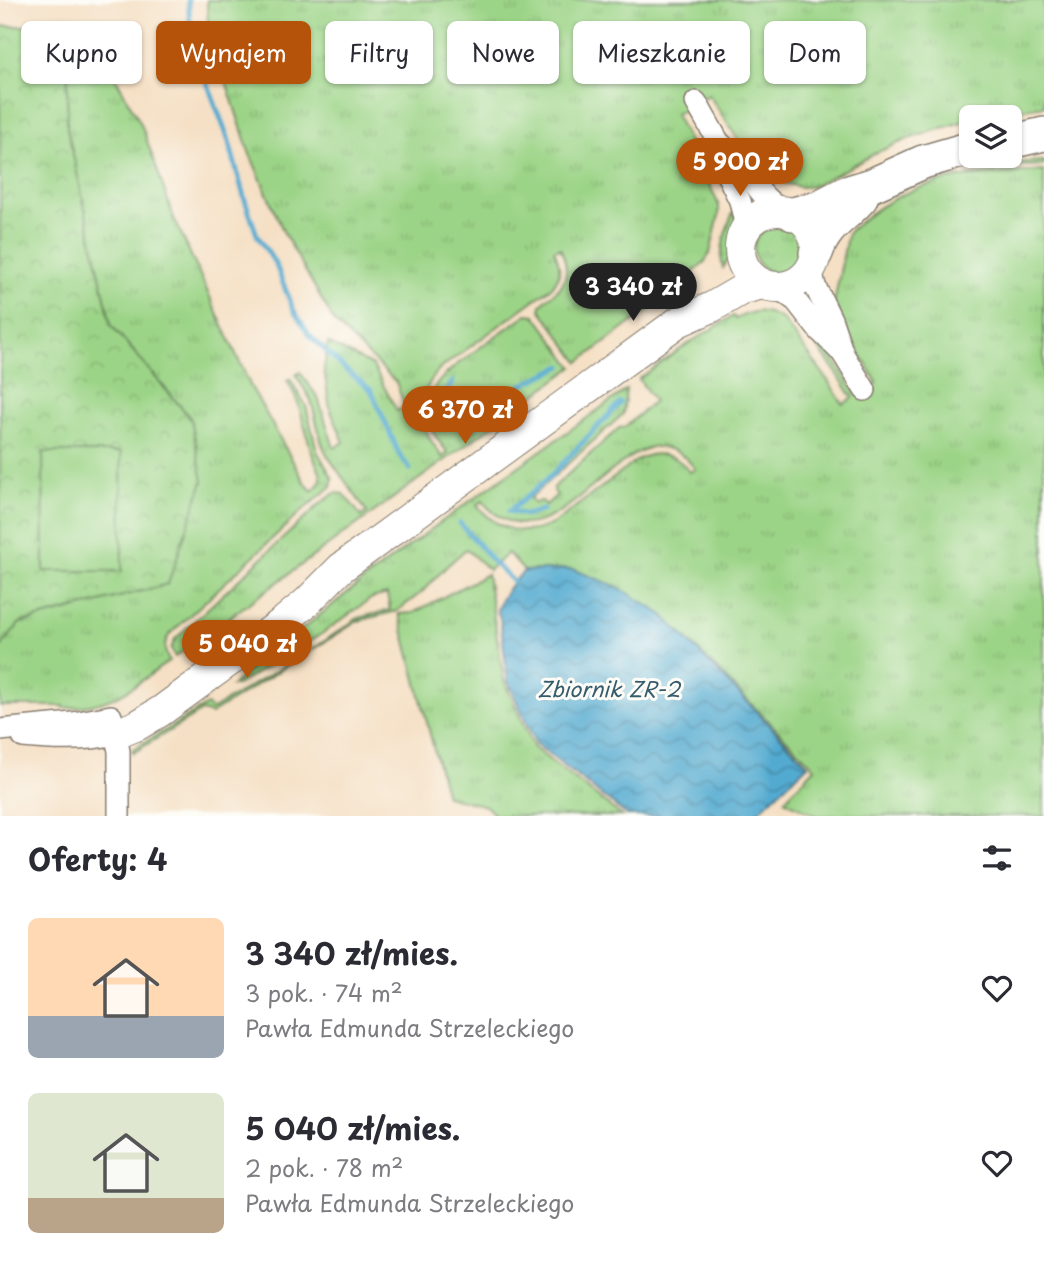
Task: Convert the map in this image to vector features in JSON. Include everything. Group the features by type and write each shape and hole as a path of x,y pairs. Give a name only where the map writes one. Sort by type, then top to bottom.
{"main road":[{"path":"678,322 702,294 729,269 748,225 755,218 774,211 809,211 923,162 959,152"},
{"path":"113,725 130,708 276,604 341,568 678,322 743,289 793,284 802,279 809,272 824,234 872,185"},
{"path":"789,213 809,226 816,244 815,258"},
{"path":"741,243 747,271 754,279 770,286"}],"street":[{"path":"696,102 718,141 743,168 762,195 776,207 789,213"},
{"path":"718,141 728,176 743,209 741,243"},
{"path":"815,258 813,282 831,319 843,354 865,390"},
{"path":"770,286 783,291 796,301 817,328 843,354"},
{"path":"0,733 73,723 113,725 119,751 119,816"}],"green space":[{"path":"207,0 1044,0 1044,106 1022,109 1022,105 959,105 959,123 880,151 812,187 800,187 761,175 709,95 688,107 710,148 723,186 684,110 675,114 719,206 710,253 704,263 654,306 579,362 540,309 565,278 563,254 560,248 554,250 559,269 558,278 552,287 435,374 426,390 422,407 427,433 442,457 448,453 429,421 427,409 435,387 452,368 527,314 535,315 573,367 175,657 171,649 175,639 321,503 335,493 344,494 361,516 367,512 327,455 311,400 296,375 300,372 318,398 334,448 344,442 330,409 324,369 328,343 373,366 397,411 405,407 396,382 335,323 284,233 249,152 227,84 311,84 311,21 208,21"},
{"path":"0,26 21,26 21,84 68,84 67,128 111,325 191,419 203,481 168,584 20,623 0,648"},
{"path":"68,84 119,84 141,124 174,218 250,385 312,491 320,483 321,474 296,399 287,381 290,379 306,406 317,451 333,479 331,487 170,634 165,648 169,661 133,687 109,700 81,707 0,706 0,648 19,623 168,584 191,419 111,325 67,128"},
{"path":"1044,161 1044,165 1022,166 1022,162"},
{"path":"959,167 993,168 936,176 860,208 892,188"},
{"path":"1044,171 1044,816 816,816 784,800 815,768 663,615 572,569 524,571 508,553 489,570 466,549 422,592 397,611 358,621 211,714 202,711 133,753 132,750 207,705 211,710 358,618 390,610 387,594 372,598 323,633 232,686 391,559 626,390 623,414 530,498 535,504 542,501 546,505 557,495 554,487 619,428 625,427 654,401 639,379 733,316 736,319 748,313 759,312 770,313 782,319 843,404 853,398 803,327 805,321 857,395 877,383 834,303 850,230 880,207 923,186 982,174","holes":["651,447 676,452 695,469 690,472 679,461 666,455 644,457 556,522 534,530 513,530 503,526 477,505 484,500 483,502 505,520 526,524 547,519 568,506 630,457"]},
{"path":"734,211 738,224 729,258 723,268 722,247"},
{"path":"778,225 787,226 795,232 801,240 801,258 795,266 787,272 778,273 769,272 761,266 755,258 754,249 755,240 761,232 769,226"},
{"path":"43,452 121,452 122,571 44,571"},
{"path":"487,574 504,681 534,748 622,816 496,816 486,806 446,796 399,614 413,613"}],"water":[{"name":"Zbiornik ZR-2","path":"572,569 618,587 663,615 808,765 754,816 628,816 536,744 508,682 497,610 504,594 524,571"}],"waterway":[{"path":"188,0 192,43 228,138 257,235 276,265 293,309 309,335 371,390 400,456 410,469"},
{"path":"447,426 483,404 562,366"},
{"path":"442,426 441,402 453,382"},
{"path":"513,508 548,479 620,403"},
{"path":"509,511 527,515 543,510"},
{"path":"460,523 513,581"}]}
